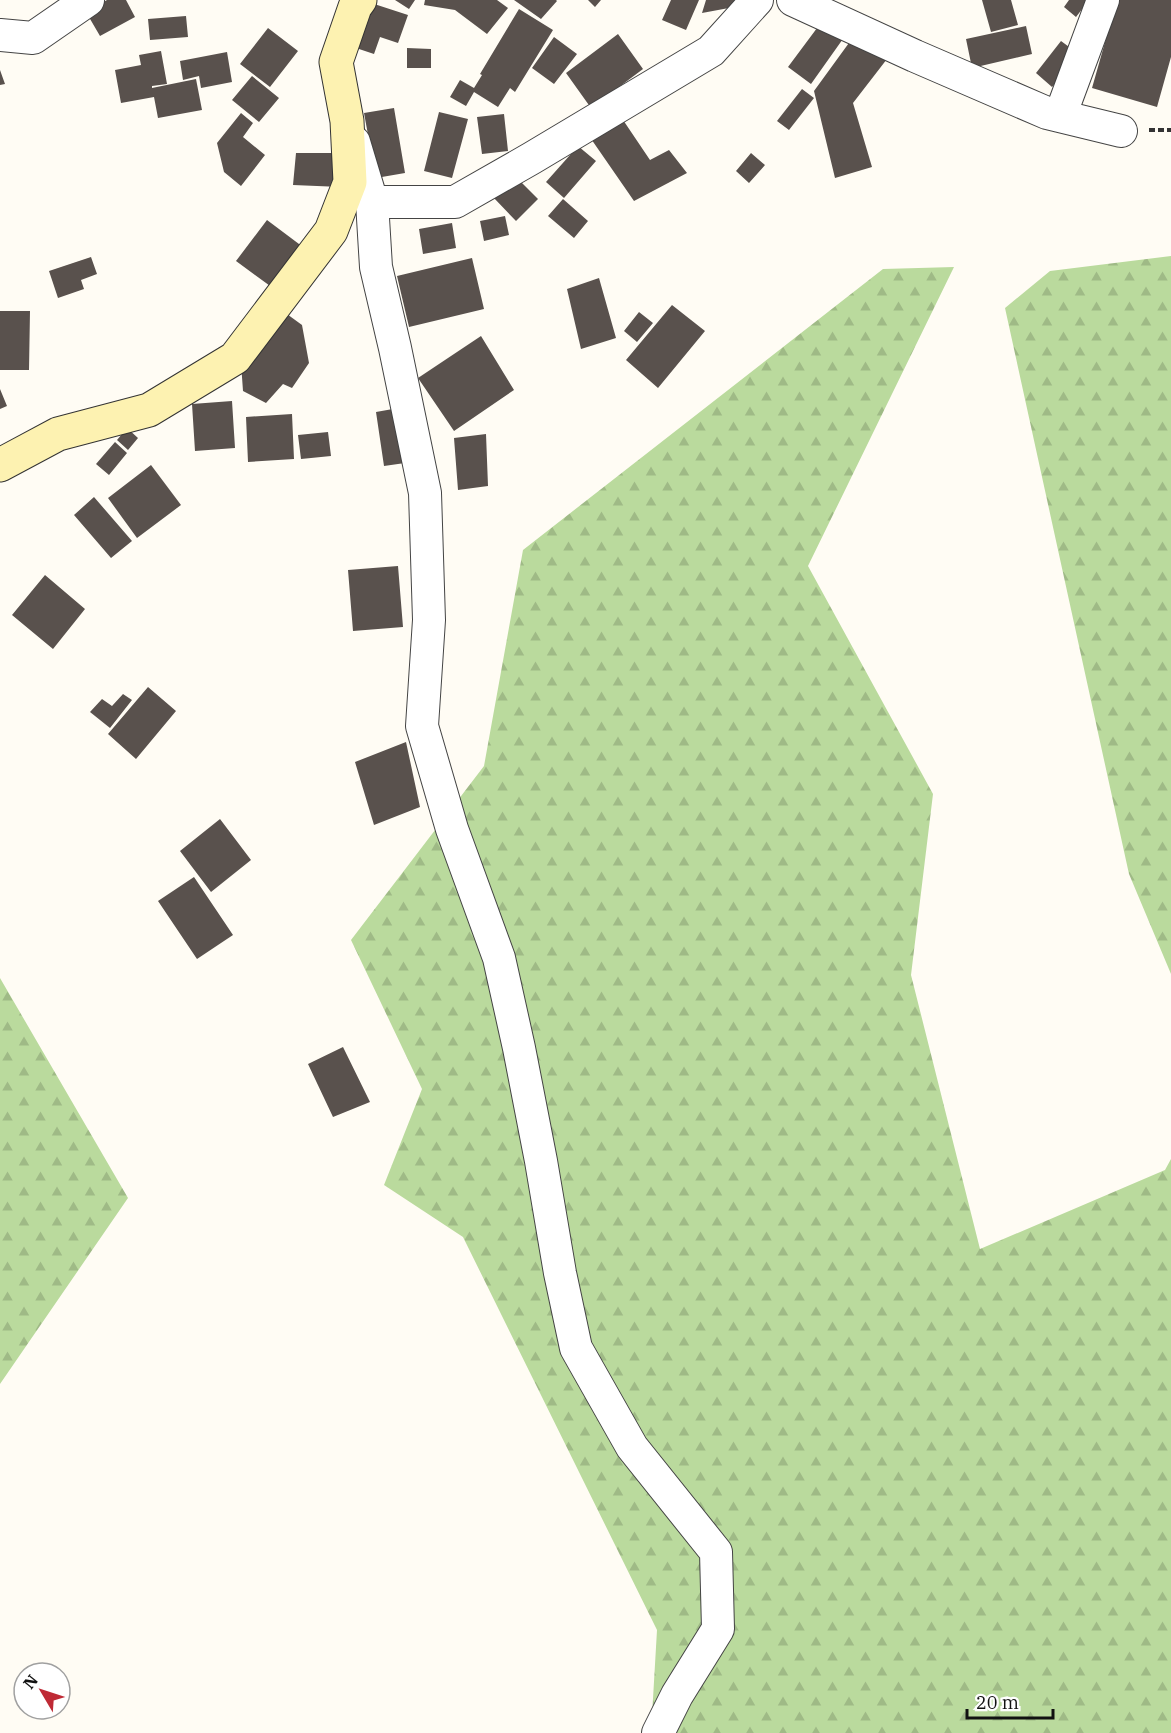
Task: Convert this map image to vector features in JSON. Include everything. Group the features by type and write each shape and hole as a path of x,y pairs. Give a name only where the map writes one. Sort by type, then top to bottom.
{"street":[{"path":"0,34 33,38 88,0"},
{"path":"360,0 336,62 347,121 372,202 376,267 424,493 429,620 422,726 452,829 499,958 541,1161 560,1273 576,1348 632,1447 716,1552 718,1629 677,1695 658,1733"},
{"path":"372,202 454,202 711,51 757,0"},
{"path":"793,0 1047,113 1122,131"},
{"path":"1060,117 1103,0"},
{"path":"0,465 58,434 150,410 235,358 331,231 350,182 347,121"}],"green space":[{"path":"1171,256 1171,974 1129,874 1005,308 1050,271"},
{"path":"954,267 808,566 933,794 911,975 980,1249 1165,1170 1171,1159 1171,1733 651,1733 657,1630 463,1237 384,1185 422,1089 351,940 484,766 523,550 883,269"},
{"path":"0,978 128,1198 0,1384"}],"building":[{"path":"107,0 126,0 135,17 100,36 86,12"},
{"path":"395,0 415,0 409,9"},
{"path":"425,0 497,0 508,8 487,34 455,10 424,5"},
{"path":"514,0 556,0 557,1 541,19"},
{"path":"588,0 601,0 595,7"},
{"path":"671,0 699,0 686,30 662,20"},
{"path":"706,0 745,0 745,5 702,13"},
{"path":"982,0 1011,0 1018,25 991,32"},
{"path":"1069,0 1089,0 1076,17 1064,7"},
{"path":"1117,0 1171,0 1171,57 1157,107 1092,88"},
{"path":"365,1 408,15 398,43 380,37 374,54 350,46"},
{"path":"519,9 553,30 515,92 510,88 498,107 474,92 466,106 450,97 460,80 474,88"},
{"path":"186,16 188,37 150,40 148,19"},
{"path":"823,20 845,36 811,84 788,67"},
{"path":"1026,26 1032,54 972,68 966,39"},
{"path":"268,28 298,51 270,87 240,64"},
{"path":"618,34 643,69 591,108 566,73"},
{"path":"854,36 887,59 853,103 872,167 835,178 814,91"},
{"path":"554,37 577,54 554,84 532,68"},
{"path":"1061,41 1080,55 1052,87 1036,73"},
{"path":"407,48 431,49 431,68 407,68"},
{"path":"161,51 167,84 152,86 152,88 196,79 202,110 158,118 154,97 121,103 115,70 141,65 139,55"},
{"path":"227,52 232,82 201,88 199,76 183,80 180,61"},
{"path":"0,70 5,84 0,85"},
{"path":"252,76 279,98 259,122 232,100"},
{"path":"802,89 814,98 789,130 777,121"},
{"path":"394,108 405,173 376,178 364,113"},
{"path":"439,112 468,119 452,178 424,171"},
{"path":"241,113 253,123 243,137 265,155 241,186 224,172 217,143"},
{"path":"504,114 508,151 482,154 477,117"},
{"path":"619,114 650,160 669,150 687,173 634,201 587,133"},
{"path":"578,146 596,161 564,198 546,182"},
{"path":"296,153 341,153 341,187 293,185"},
{"path":"751,153 765,165 749,183 736,171"},
{"path":"514,175 538,199 516,221 493,197"},
{"path":"563,199 588,221 574,238 548,216"},
{"path":"505,216 509,235 484,241 480,221"},
{"path":"267,220 307,250 277,291 236,261"},
{"path":"452,223 456,248 423,254 419,229"},
{"path":"91,257 97,274 81,280 84,289 58,298 49,271"},
{"path":"472,258 484,309 409,327 397,276"},
{"path":"599,278 616,338 581,349 567,289"},
{"path":"672,305 705,331 658,388 626,360"},
{"path":"280,309 302,325 309,363 292,388 283,384 266,403 243,391 241,363"},
{"path":"0,311 30,311 29,370 0,370"},
{"path":"639,312 653,323 637,342 624,331"},
{"path":"481,336 514,390 454,431 418,378"},
{"path":"0,389 7,406 0,409"},
{"path":"232,401 235,448 195,451 192,404"},
{"path":"404,407 412,462 384,466 376,412"},
{"path":"292,414 294,459 248,462 246,417"},
{"path":"127,428 138,438 128,450 117,440"},
{"path":"328,432 331,456 301,459 298,435"},
{"path":"486,434 488,486 458,490 454,438"},
{"path":"115,442 127,453 109,475 96,464"},
{"path":"151,465 181,505 137,538 108,498"},
{"path":"94,497 132,541 111,558 74,515"},
{"path":"398,566 403,627 353,631 348,570"},
{"path":"45,575 85,609 53,649 12,615"},
{"path":"148,687 176,711 136,759 108,734"},
{"path":"123,694 132,700 110,728 90,712 102,699 112,706"},
{"path":"406,742 420,807 374,825 355,762"},
{"path":"220,819 251,860 211,892 180,851"},
{"path":"194,877 233,935 197,959 158,901"},
{"path":"343,1047 370,1102 333,1117 308,1064"}]}
